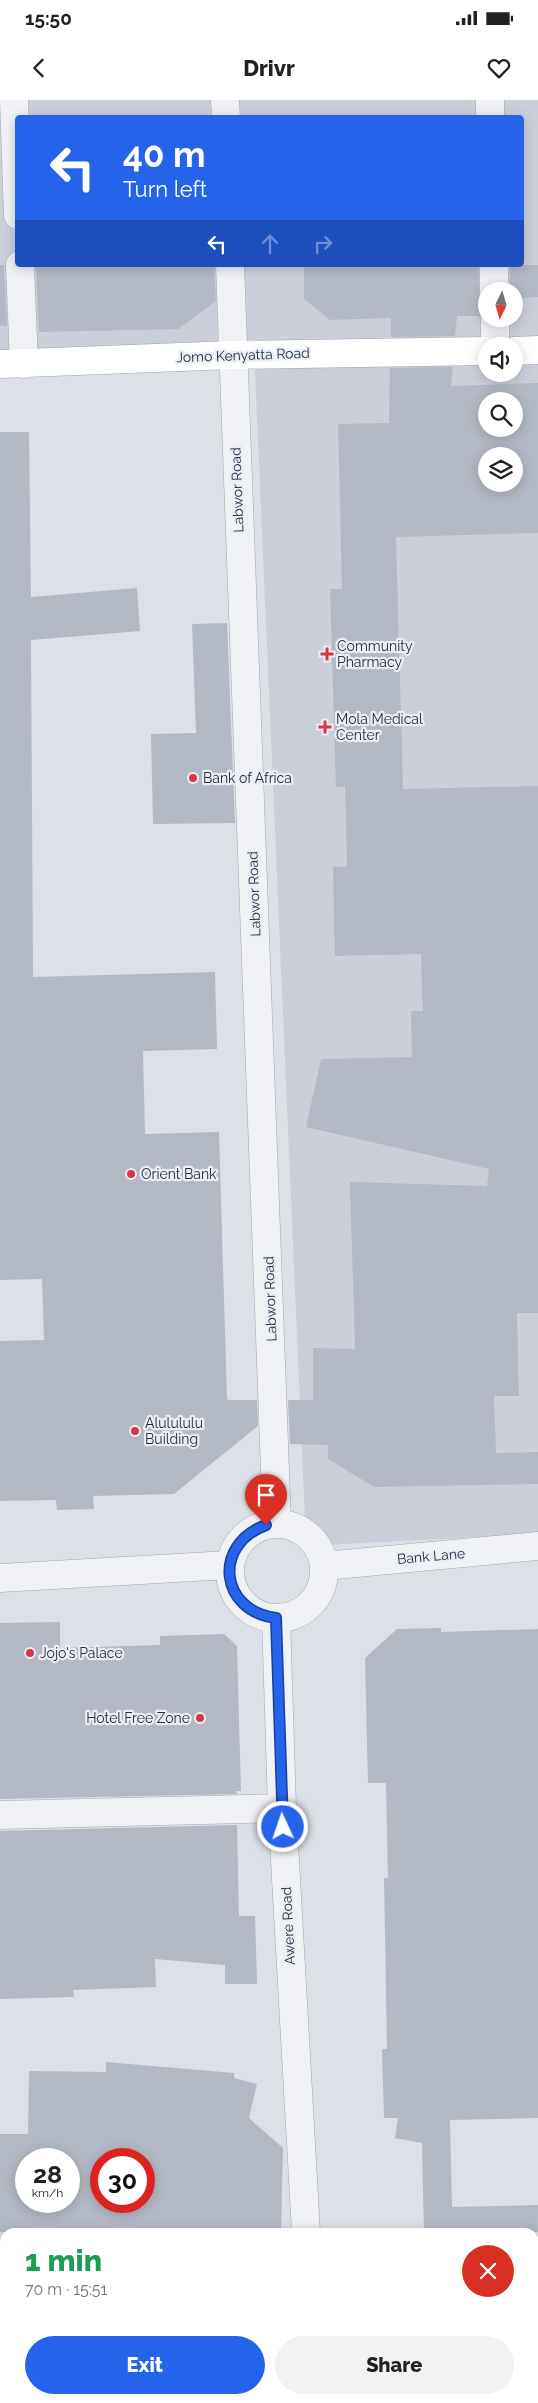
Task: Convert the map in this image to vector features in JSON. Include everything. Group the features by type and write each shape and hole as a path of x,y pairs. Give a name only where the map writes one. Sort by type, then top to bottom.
{"main road":[{"path":"523,350 538,350"},
{"name":"Jomo Kenyatta Road","path":"12,364 232,354 478,351"}],"street":[{"path":"14,100 15,129"},
{"path":"225,100 226,115"},
{"path":"490,100 490,115"},
{"path":"12,364 20,267"},
{"name":"Labwor Road","path":"230,267 276,1452 277,1524"},
{"path":"494,267 494,282"},
{"path":"277,1524 289,1525 308,1536 316,1544 324,1566 321,1588 316,1598 298,1613 276,1618 254,1613 245,1606 232,1587 229,1565 232,1554 245,1535 255,1529 277,1524"},
{"name":"Bank Lane","path":"324,1566 538,1546"},
{"path":"0,1578 229,1565"},
{"name":"Awere Road","path":"276,1618 282,1808 306,2228"},
{"path":"0,1815 282,1808"}],"shaded area":[{"path":"0,100 538,100 538,1534 323,1545 314,1523 305,1519 254,348 0,356"}],"building":[{"path":"0,265 4,265 7,326 0,326"},
{"path":"538,265 538,297 523,298 523,282 510,282 510,267"},
{"path":"36,267 214,267 216,301 178,329 39,332"},
{"path":"304,267 478,267 478,316 457,316 455,336 391,337 391,318 330,320 304,299"},
{"path":"453,367 451,386 538,383 538,533 396,537 403,789 538,786 538,1313 517,1313 519,1396 494,1396 496,1453 538,1452 538,1484 374,1487 328,1459 328,1445 290,1444 288,1400 313,1400 313,1348 355,1349 350,1182 487,1186 489,1169 306,1127 321,1059 412,1057 411,1011 423,1011 421,954 335,956 333,867 347,866 345,786 336,787 330,589 342,589 338,424 389,423 390,368"},
{"path":"0,432 29,432 31,597 137,588 140,631 31,640 33,977 215,972 217,1049 143,1051 145,1134 219,1132 227,1398 228,1400 257,1400 258,1426 174,1494 93,1496 94,1509 57,1510 56,1500 0,1501 0,1341 44,1340 42,1279 0,1280"},
{"name":"Bank of Africa","path":"227,623 235,823 153,824 151,734 196,733 192,624"},
{"path":"60,1622 60,1648 160,1645 160,1636 224,1634 237,1646 241,1791 236,1791 237,1794 0,1799 0,1623"},
{"path":"441,1628 441,1632 538,1629 538,2118 450,2120 452,2207 538,2205 538,2228 424,2228 422,2143 395,2138 398,2118 384,2118 382,2049 387,2049 384,1878 388,1878 386,1783 368,1783 365,1658 397,1629"},
{"path":"237,1825 239,1916 255,1916 257,1984 225,1984 225,1965 155,1959 156,1987 73,1990 74,1997 0,1999 0,1831"},
{"path":"106,2062 234,2073 234,2078 257,2084 249,2118 283,2148 281,2228 0,2228 0,2134 28,2134 29,2071 106,2072"}],"place":[{"name":"Community Pharmacy","path":"327,654"},
{"name":"Mola Medical Center","path":"325,727"},
{"name":"Bank of Africa","path":"193,778"},
{"name":"Orient Bank","path":"131,1174"},
{"name":"Alulululu Building","path":"135,1431"},
{"name":"Jojo's Palace","path":"30,1653"},
{"name":"Hotel Free Zone","path":"200,1718"}],"route":[{"path":"266,1525 245,1535 232,1554 229,1565 232,1587 237,1598 254,1613 276,1618 283,1827"}]}
